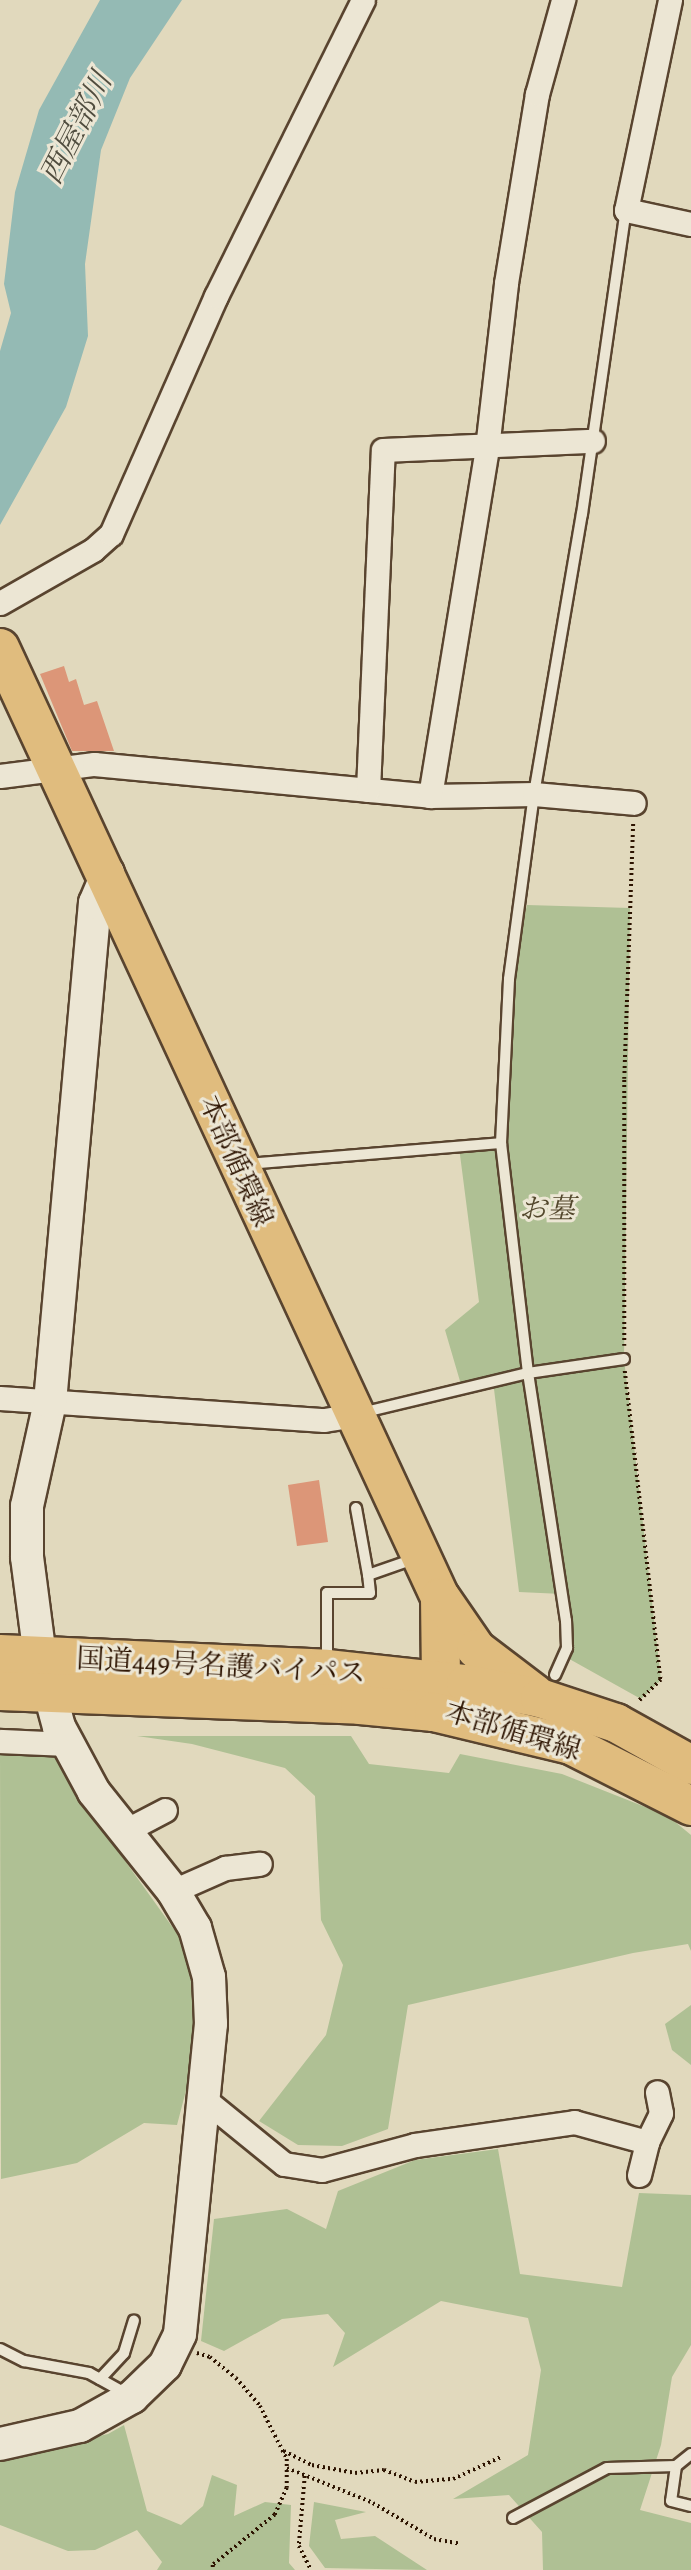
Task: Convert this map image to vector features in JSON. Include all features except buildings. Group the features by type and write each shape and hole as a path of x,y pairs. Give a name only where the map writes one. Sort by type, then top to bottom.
{"highway":[{"name":"本部循環線","path":"0,648 145,953 236,1165 440,1597 437,1696"},
{"path":"440,1597 475,1649 548,1686"},
{"name":"国道449号名護バイパス","path":"0,1654 44,1675 360,1705 437,1696"},
{"name":"国道449号名護バイパス","path":"0,1691 44,1675 327,1669 437,1696"},
{"name":"本部循環線","path":"437,1696 548,1686 691,1765"},
{"name":"本部循環線","path":"437,1696 571,1745 691,1806"}],"street":[{"path":"0,603 93,550 111,534 216,296 363,0"},
{"path":"430,796 488,448 506,283 537,94 563,0"},
{"path":"670,0 626,210 691,223"},
{"path":"368,790 383,450 593,442"},
{"path":"0,776 94,765 430,796 534,794 634,803"},
{"path":"0,2444 80,2426 132,2397 165,2365 175,2346 185,2295 211,2024 209,1978 195,1928 173,1891 94,1792 67,1744 44,1675 27,1557 27,1506 50,1402 86,976 95,902 108,873"},
{"path":"86,976 99,955 111,949 145,953"},
{"path":"0,1398 324,1420 355,1415"},
{"path":"0,1741 67,1744"},
{"path":"125,1831 165,1810"},
{"path":"173,1891 225,1868 260,1864"},
{"path":"639,2175 647,2142 661,2113 657,2092"},
{"path":"204,2099 284,2164 322,2170 415,2145 574,2122 647,2142"}],"lane":[{"path":"548,1686 567,1648 566,1621 528,1373 501,1143 509,979 534,794 593,442 626,210"},
{"path":"236,1165 501,1143"},
{"path":"355,1415 528,1373 624,1359"},
{"path":"327,1669 327,1593 370,1592 356,1508"},
{"path":"368,1575 421,1557"},
{"path":"100,2379 124,2353 134,2320"},
{"path":"0,2348 24,2361 100,2379 132,2397"},
{"path":"513,2518 607,2468 676,2466 691,2454"},
{"path":"676,2466 671,2501 691,2507"}],"path":[{"path":"631,1708 661,1680 624,1359 624,1079 634,803"},
{"path":"175,2346 210,2357 236,2378 260,2406 282,2449 287,2468 287,2488 275,2515 213,2568"},
{"path":"282,2449 312,2465 355,2473 384,2470 415,2482 453,2479 501,2457"},
{"path":"287,2468 373,2503 434,2539 461,2544"},
{"path":"305,2476 299,2546 311,2570"}],"green space":[{"name":"お墓","path":"527,905 630,908 624,1359 661,1680 641,1699 564,1656 562,1594 519,1592 493,1381 462,1388 445,1330 479,1302 459,1147 501,1143 509,979"},
{"path":"137,1736 351,1736 369,1764 449,1773 460,1754 562,1774 668,1816 691,1835 691,1951 688,1944 633,1953 408,2005 388,2129 342,2146 298,2145 259,2121 326,2035 343,1965 321,1920 315,1796 285,1768 192,1744"},
{"path":"0,1749 57,1757 90,1812 186,1946 196,2006 189,2079 177,2125 144,2123 77,2163 1,2179"},
{"path":"691,2005 691,2065 672,2050 665,2024"},
{"path":"498,2149 520,2274 622,2287 639,2193 691,2195 691,2345 672,2377 661,2445 640,2510 691,2523 691,2570 543,2570 542,2532 509,2495 453,2499 528,2455 541,2370 528,2318 441,2301 333,2367 345,2333 328,2314 282,2319 224,2351 201,2341 214,2219 287,2209 326,2229 338,2191 415,2160"},
{"path":"124,2425 147,2511 181,2525 203,2506 212,2475 237,2485 234,2516 265,2502 291,2505 289,2563 295,2570 157,2570 162,2562 137,2530 95,2550 68,2551 0,2525 0,2458 108,2434"},
{"path":"314,2502 366,2512 335,2520 341,2539 375,2536 427,2570 325,2568 309,2546"}],"water":[{"name":"西屋部川","path":"100,0 182,0 130,78 101,150 85,264 88,336 66,407 0,525 0,351 11,313 4,284 15,192 39,110"}]}
